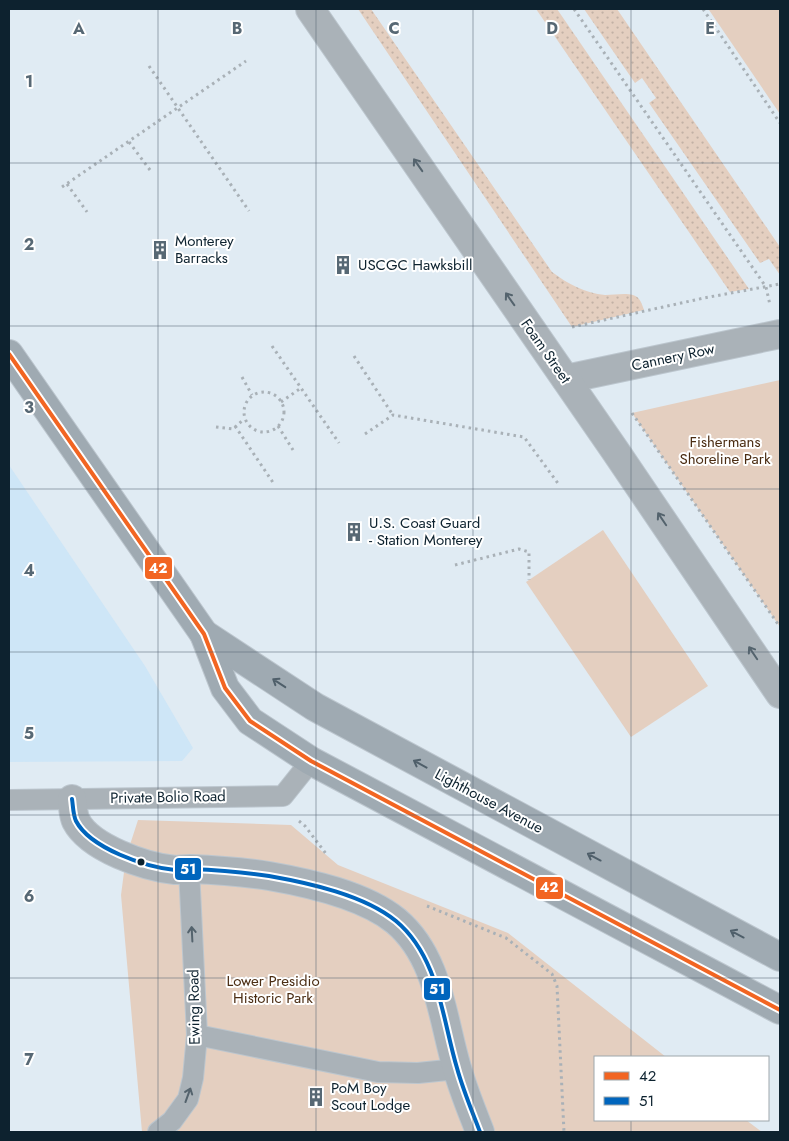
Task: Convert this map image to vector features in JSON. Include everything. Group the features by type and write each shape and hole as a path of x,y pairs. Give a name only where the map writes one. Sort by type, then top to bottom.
{"main road":[{"name":"Lighthouse Avenue","path":"9,354 204,634 225,688 250,721 312,761 780,1010"},
{"name":"Lighthouse Avenue","path":"204,634 315,707 780,958"}],"street":[{"name":"Foam Street","path":"310,9 566,379 780,694"},
{"name":"Cannery Row","path":"566,379 780,334"},
{"path":"72,798 75,820 86,835 98,844 126,857 154,866 175,870 189,869 269,876 348,895 395,920 409,934 424,956 435,981 457,1069 480,1132"}],"lane":[{"name":"Private Bolio Road","path":"9,800 283,796 312,761"},
{"name":"Ewing Road","path":"158,1132 172,1121 188,1099 193,1078 197,1035 189,869"},
{"path":"197,1035 378,1072 418,1073 457,1069"}],"path":[{"path":"574,9 766,287"},
{"path":"703,9 780,123"},
{"path":"62,187 246,61"},
{"path":"149,66 249,211"},
{"path":"129,142 150,170"},
{"path":"67,184 87,212"},
{"path":"572,327 704,298 780,284"},
{"path":"272,346 339,443"},
{"path":"354,356 393,415"},
{"path":"242,377 252,396"},
{"path":"281,402 301,388"},
{"path":"258,393 271,393 281,402 284,414 278,426 266,432 253,429 245,418 244,406 252,396 258,393"},
{"path":"632,413 780,627"},
{"path":"365,434 393,415 524,438 560,486"},
{"path":"216,427 233,428 245,418"},
{"path":"235,426 274,484"},
{"path":"278,426 293,450"},
{"path":"455,565 519,549 528,552 529,580"},
{"path":"299,821 305,826 329,858"},
{"path":"426,906 506,938 552,974 557,986 564,1132"}],"shaded area":[{"path":"9,465 145,666 193,748 182,761 9,762"}],"green space":[{"path":"358,9 371,9 552,272 571,284 591,292 605,295 633,295 640,301 644,310 572,327"},
{"path":"536,9 557,9 749,289 730,292"},
{"path":"584,9 617,9 780,247 780,275 769,259 760,263 649,103 656,98 642,78 635,83"},
{"path":"780,9 780,114 709,10"},
{"name":"Fishermans Shoreline Park","path":"780,380 780,627 632,413"},
{"path":"603,530 708,686 631,737 526,582"},
{"name":"Lower Presidio Historic Park","path":"138,820 291,825 338,865 508,933 665,1056 594,1056 594,1121 747,1121 762,1132 142,1132 121,895 126,857"}],"transit line":[{"name":"42","path":"9,354 204,634 225,688 250,721 311,761 780,1010"},
{"name":"51","path":"72,799 75,819 83,831 106,848 134,860 175,870 239,872 301,882 352,897 383,912 396,921 422,952 430,970 437,989 459,1076 480,1132"}],"place":[{"name":"Monterey Barracks","path":"160,250"},
{"name":"USCGC Hawksbill","path":"343,265"},
{"name":"U.S. Coast Guard - Station Monterey","path":"354,532"},
{"name":"PoM Boy Scout Lodge","path":"316,1097"}]}
